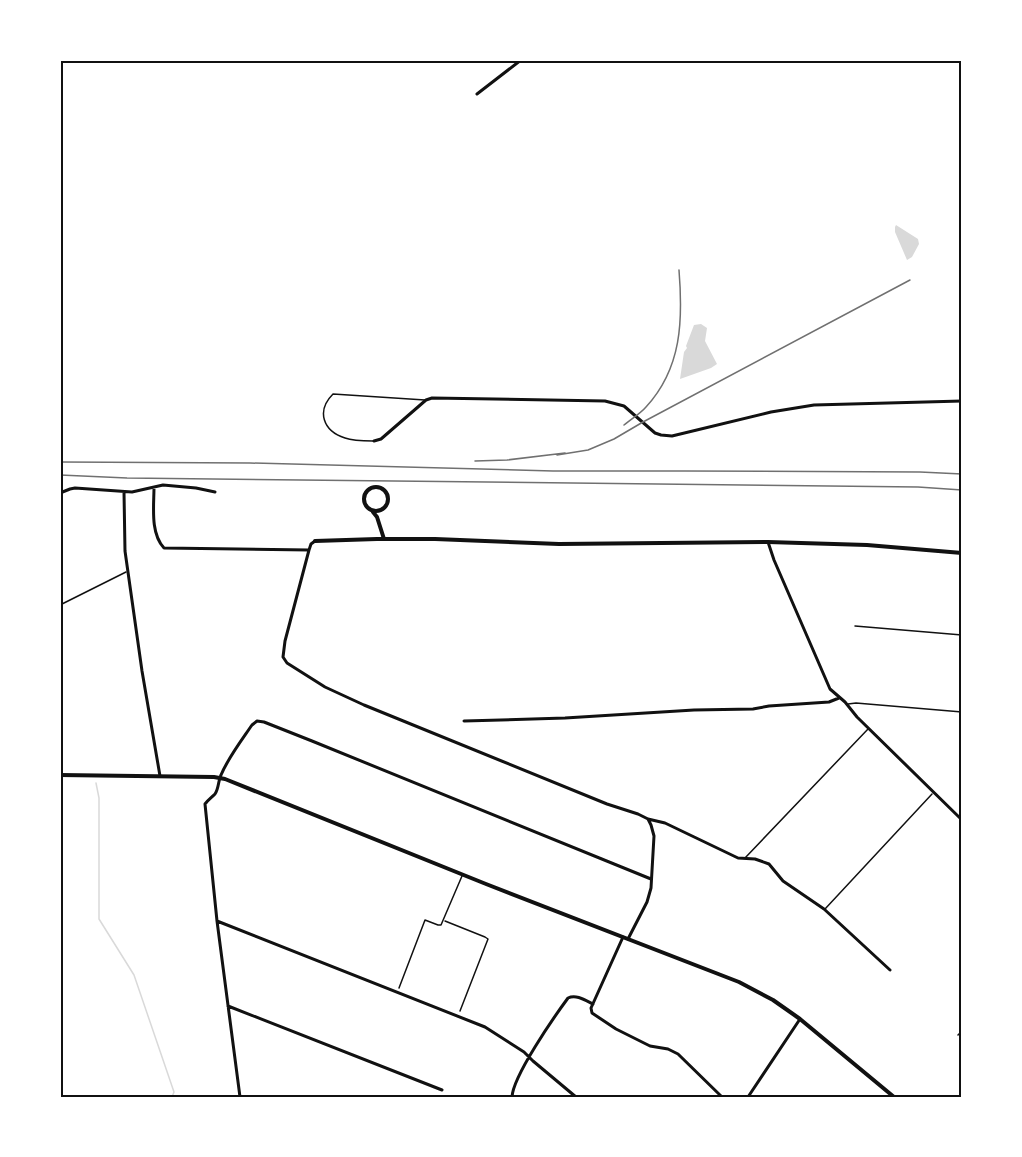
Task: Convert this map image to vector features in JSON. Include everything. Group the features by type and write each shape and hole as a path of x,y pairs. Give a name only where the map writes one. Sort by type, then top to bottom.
{"main road":[{"path":"377,517 386,507 388,499 386,492 376,487 369,489 364,498 367,507 377,517 384,539"},
{"path":"372,511 380,511"},
{"path":"315,541 452,539 560,544 768,542 867,544 962,553"},
{"path":"60,775 219,777 462,875 739,982 800,1018 894,1097"}],"street":[{"path":"477,94 521,60"},
{"path":"374,441 381,439 426,400 434,398 605,401 624,406 654,432 672,436 802,406 962,401"},
{"path":"60,493 75,488 140,491 163,485 215,492"},
{"path":"154,487 154,524 164,548 309,550"},
{"path":"124,492 125,551 160,776"},
{"path":"315,541 310,545 285,641 283,657 287,663 320,685 364,705 607,804 665,824 738,858 755,859 769,864 783,881 824,909 890,970"},
{"path":"768,542 827,684 833,693 847,704 868,729 962,820"},
{"path":"464,722 753,709 829,702 839,698"},
{"path":"240,1097 217,921 205,804 215,793 219,777 252,725 257,721 651,879"},
{"path":"628,939 647,902 651,879 654,836 648,819"},
{"path":"217,921 469,1022 480,1024 524,1052 576,1097"},
{"path":"622,937 592,1006 592,1013 616,1029 653,1047 668,1049 678,1054 722,1097"},
{"path":"512,1097 513,1086 568,998 578,997 592,1006"},
{"path":"228,1006 442,1090"},
{"path":"748,1097 800,1018"}],"lane":[{"path":"374,441 347,439 337,435 329,428 323,416 325,405 331,395 426,400"},
{"path":"60,605 128,571"},
{"path":"855,626 962,635"},
{"path":"847,704 962,712"},
{"path":"744,858 868,729"},
{"path":"824,909 933,792"},
{"path":"399,988 425,920 440,926 462,875"},
{"path":"444,920 488,939 460,1011"},
{"path":"958,1035 962,1030"}],"shaded area":[{"path":"896,225 918,239 919,244 912,257 907,260 895,232"},
{"path":"701,324 707,328 705,341 717,364 680,379 684,352 694,325"}],"waterway":[{"path":"96,783 99,798 99,919 134,975 174,1092 172,1097"}],"railway":[{"path":"624,425 644,410 658,392 673,360 680,325 679,270"},
{"path":"557,455 588,450 614,439 910,280"},
{"path":"475,461 507,460 565,453"},
{"path":"60,462 250,463 553,471 962,474"},
{"path":"60,475 127,478 918,487 962,490"}]}
